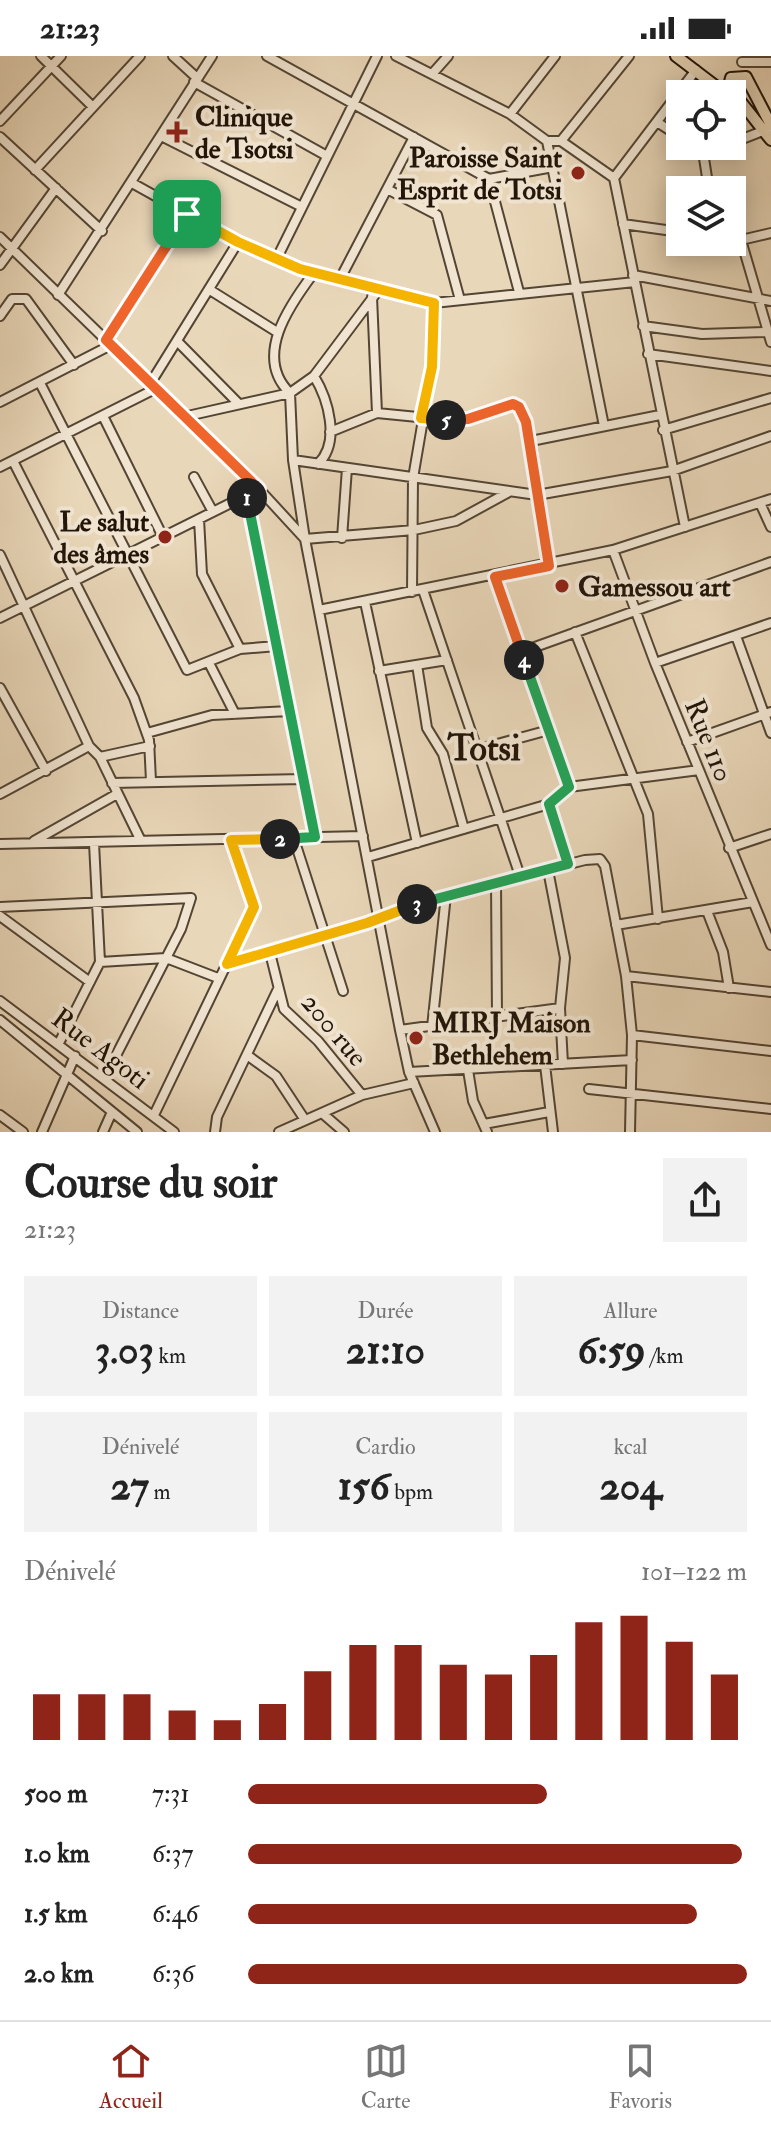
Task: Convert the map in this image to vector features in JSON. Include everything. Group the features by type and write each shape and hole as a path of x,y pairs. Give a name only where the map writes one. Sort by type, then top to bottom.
{"main road":[{"path":"676,56 711,80"},
{"path":"743,80 747,78 769,132"},
{"path":"746,96 752,93"},
{"path":"746,110 769,132"}],"street":[{"path":"41,56 93,107"},
{"path":"0,121 61,56"},
{"path":"35,170 140,56"},
{"path":"173,56 195,80 327,156"},
{"path":"58,295 212,56"},
{"path":"267,56 353,100 489,179 553,167"},
{"path":"276,260 377,56"},
{"path":"396,56 510,114 547,141 561,141 614,178 685,527"},
{"path":"433,73 448,56"},
{"path":"510,114 555,56"},
{"path":"561,141 629,56"},
{"path":"742,60 769,62"},
{"path":"742,60 747,78 769,62"},
{"path":"732,80 742,60"},
{"path":"614,178 696,70"},
{"path":"657,122 666,128"},
{"path":"746,139 769,132"},
{"path":"161,136 302,207"},
{"path":"0,137 102,231"},
{"path":"340,279 414,137"},
{"path":"547,141 604,426"},
{"path":"489,179 519,292"},
{"path":"132,183 276,260 313,274 434,303 634,278 771,301"},
{"path":"0,265 56,188"},
{"path":"387,189 437,215 460,300"},
{"path":"0,402 74,365 108,343 187,214"},
{"path":"623,224 666,230"},
{"path":"746,238 771,233"},
{"path":"0,237 259,489 305,539 414,530 462,519 509,492"},
{"path":"0,467 103,416 153,386 238,242"},
{"path":"742,256 771,342"},
{"path":"313,274 290,305 277,332 275,350 279,378 290,393 293,460 305,539 400,1030 409,1072 435,1132"},
{"path":"183,417 290,393 314,376 380,288"},
{"path":"210,290 277,332"},
{"path":"372,297 377,413"},
{"path":"0,316 12,299 26,299 74,365"},
{"path":"412,592 413,478 432,367 434,303"},
{"path":"643,326 702,334 767,332"},
{"path":"178,342 238,403"},
{"path":"648,354 771,371"},
{"path":"314,376 325,399 330,432 326,454 318,464"},
{"path":"40,383 187,670 240,649 277,646"},
{"path":"663,430 771,398"},
{"path":"330,432 377,413 462,421 513,404 519,407 531,441 549,566"},
{"path":"531,441 660,415"},
{"path":"103,416 163,537"},
{"path":"293,460 537,495 672,471 771,436"},
{"path":"13,461 76,580 147,733 151,781"},
{"path":"342,538 347,468"},
{"path":"194,477 213,512"},
{"path":"0,618 259,489"},
{"path":"247,496 315,837"},
{"path":"319,610 549,566 613,550 771,499"},
{"path":"760,503 771,527"},
{"path":"199,519 202,574 240,649"},
{"name":"Rue 110","path":"613,550 655,663 771,945"},
{"path":"0,555 89,746 100,757 140,839"},
{"path":"521,652 771,562"},
{"path":"495,577 569,787"},
{"path":"423,590 520,876"},
{"path":"365,602 417,843"},
{"path":"655,663 771,623"},
{"path":"575,632 649,818 658,919"},
{"path":"736,636 768,713 771,733"},
{"path":"379,671 447,660"},
{"path":"209,663 235,714"},
{"path":"417,665 427,728 443,754 464,829"},
{"path":"0,688 46,771"},
{"path":"0,714 10,709"},
{"path":"147,733 195,718 290,711"},
{"path":"687,742 768,713"},
{"path":"479,749 549,730"},
{"path":"0,794 89,746"},
{"path":"100,757 150,746"},
{"path":"368,857 549,804 569,787 699,770"},
{"path":"112,783 303,779"},
{"path":"32,842 117,794"},
{"path":"549,804 568,864"},
{"path":"729,848 771,834"},
{"path":"0,844 363,836"},
{"path":"294,839 343,991"},
{"path":"154,1115 254,907 231,840"},
{"path":"59,1043 100,962 94,843"},
{"path":"227,964 378,919 446,895 595,858 602,861 626,976 632,1035 630,1132"},
{"path":"548,870 565,958 560,1008 563,1064"},
{"path":"496,882 497,1017"},
{"path":"432,1027 446,895"},
{"path":"0,907 191,898 166,958 105,1077"},
{"path":"616,925 753,902"},
{"path":"707,911 723,952 729,988"},
{"path":"0,916 90,982"},
{"name":"200 rue","path":"270,953 284,1009 318,1041 362,1095"},
{"path":"100,962 166,958 218,978"},
{"path":"626,976 771,992"},
{"path":"215,1132 217,1117 278,989"},
{"name":"Rue Agoti","path":"0,1001 105,1077 174,1132"},
{"path":"400,1030 560,1008"},
{"path":"0,1020 111,1114 137,1132"},
{"path":"632,1035 771,1051"},
{"path":"247,1055 276,1076 305,1120"},
{"path":"42,1132 75,1056"},
{"path":"409,1072 632,1060"},
{"path":"545,1065 553,1132"},
{"path":"468,1070 473,1101 486,1128 549,1112"},
{"path":"279,1132 362,1095 414,1083"},
{"path":"589,1089 771,1109"},
{"path":"322,1113 344,1132"},
{"path":"103,1132 111,1114"},
{"path":"0,1115 23,1132"}],"place":[{"name":"Clinique de Tsotsi","path":"177,132"},
{"name":"Paroisse Saint Esprit de Totsi","path":"578,173"},
{"name":"Le salut des âmes","path":"165,537"},
{"name":"Gamessou art","path":"562,586"},
{"name":"MIRJ Maison Bethlehem","path":"416,1038"}],"district":[{"name":"Totsi","path":"484,747"}],"route":[{"path":"187,214 256,251 313,274 434,303 432,367 421,418 462,421 513,404 519,407 531,441 549,566 495,577 569,787 549,804 568,864 446,895 367,923 227,964 254,907 231,840 315,837 247,496 259,489 106,340 187,214"}]}
